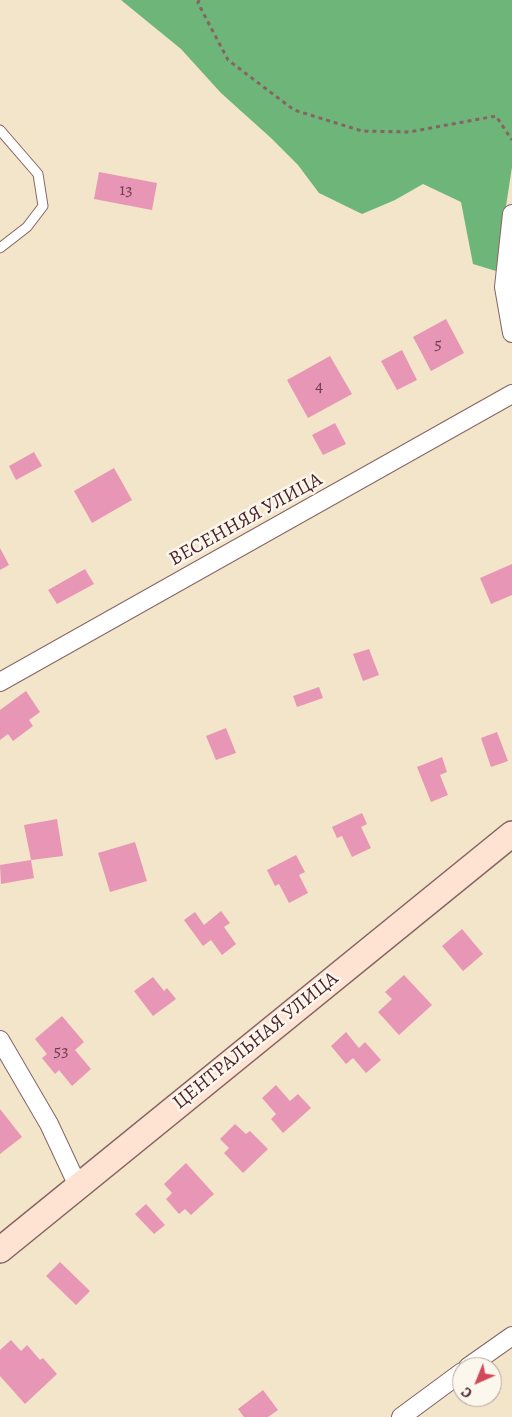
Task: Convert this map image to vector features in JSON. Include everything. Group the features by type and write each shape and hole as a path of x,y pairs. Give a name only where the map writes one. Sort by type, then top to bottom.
{"main road":[{"name":"ЦЕНТРАЛЬНАЯ УЛИЦА","path":"0,1250 512,834"}],"street":[{"path":"512,214 504,287 512,333"},
{"name":"ВЕСЕННЯЯ УЛИЦА","path":"0,682 512,394"},
{"path":"0,1040 49,1124 78,1186"},
{"path":"482,1357 512,1336"},
{"path":"401,1417 452,1379"}],"lane":[{"path":"0,130 38,174 43,206 27,227 0,248"}],"path":[{"path":"199,0 198,3 228,60 294,110 362,132 409,132 496,116 512,140"}],"green space":[{"path":"121,0 512,0 512,167 496,271 473,264 461,202 423,184 395,200 362,214 319,193 298,165 221,93 181,49"}],"building":[{"path":"99,172 157,183 152,210 94,199"},
{"path":"446,319 464,353 431,371 413,337"},
{"path":"402,350 417,380 397,390 381,361"},
{"path":"330,356 352,394 308,418 287,380"},
{"path":"335,423 346,444 323,455 312,435"},
{"path":"34,452 42,466 16,480 9,466"},
{"path":"114,468 132,500 92,523 74,491"},
{"path":"0,548 9,565 0,570"},
{"path":"512,564 512,595 491,604 480,578"},
{"path":"85,569 94,584 57,604 48,590"},
{"path":"369,649 379,675 363,681 353,654"},
{"path":"319,687 323,698 297,707 293,696"},
{"path":"26,691 40,712 29,720 33,726 13,741 8,734 0,740 0,710"},
{"path":"226,728 236,753 216,760 206,736"},
{"path":"497,732 508,761 491,767 481,738"},
{"path":"442,757 447,772 440,775 448,795 431,802 417,767"},
{"path":"362,813 367,824 361,827 371,848 352,857 342,836 337,838 332,827"},
{"path":"57,819 63,856 31,860 24,825"},
{"path":"135,842 147,881 110,892 98,853"},
{"path":"296,855 305,872 299,875 308,893 289,903 279,884 275,886 267,870"},
{"path":"31,860 34,878 1,884 0,865"},
{"path":"221,911 230,923 224,927 236,944 222,955 211,940 203,946 184,920 195,912 204,925"},
{"path":"462,929 483,954 463,971 442,946"},
{"path":"404,975 432,1005 399,1035 378,1012 392,999 385,992"},
{"path":"153,977 164,991 167,988 176,999 153,1016 134,991"},
{"path":"62,1016 84,1042 75,1050 91,1069 72,1086 59,1070 55,1074 42,1058 47,1054 35,1039"},
{"path":"346,1032 359,1048 365,1042 381,1060 366,1073 353,1058 346,1064 331,1046"},
{"path":"276,1085 290,1101 298,1094 311,1108 283,1133 271,1119 276,1114 262,1098"},
{"path":"0,1109 22,1137 0,1154"},
{"path":"235,1124 246,1134 250,1131 268,1149 243,1173 224,1153 229,1148 220,1139"},
{"path":"186,1163 214,1194 191,1215 185,1209 179,1214 166,1199 172,1193 164,1184"},
{"path":"146,1204 165,1225 154,1234 135,1214"},
{"path":"60,1262 90,1291 76,1305 46,1276"},
{"path":"11,1340 21,1351 27,1345 40,1360 43,1358 57,1374 25,1404 0,1376 0,1350"},
{"path":"263,1390 278,1410 268,1417 244,1417 238,1409"}]}
